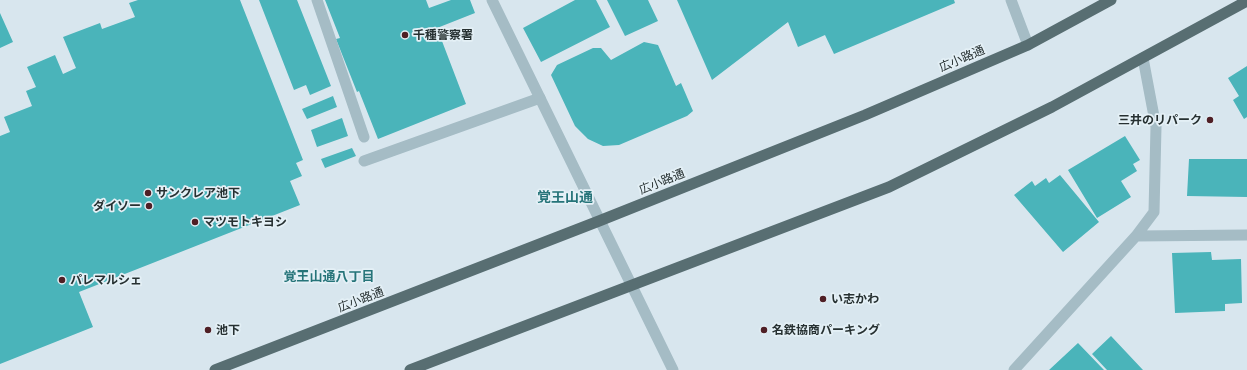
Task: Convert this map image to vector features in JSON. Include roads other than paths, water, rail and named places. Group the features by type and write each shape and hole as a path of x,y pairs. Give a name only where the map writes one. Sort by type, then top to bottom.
{"main road":[{"name":"広小路通","path":"215,370 599,221 865,115 1028,45 1111,0"},
{"path":"410,370 889,187 1052,107 1247,1"}],"street":[{"path":"317,0 364,137"},
{"path":"492,0 673,370"},
{"path":"1010,0 1028,45"},
{"path":"1014,370 1136,236 1154,212 1156,127 1143,58"},
{"path":"364,161 540,98"},
{"path":"1136,236 1247,235"}],"place":[{"name":"千種警察署","path":"405,35"},
{"name":"三井のリパーク","path":"1210,120"},
{"name":"サンクレア池下","path":"148,193"},
{"name":"ダイソー","path":"149,206"},
{"name":"マツモトキヨシ","path":"195,222"},
{"name":"パレマルシェ","path":"62,280"},
{"name":"い志かわ","path":"823,299"},
{"name":"池下","path":"208,330"},
{"name":"名鉄協商パーキング","path":"764,330"}],"district":[{"name":"覚王山通","path":"565,198"},
{"name":"覚王山通八丁目","path":"329,277"}]}
